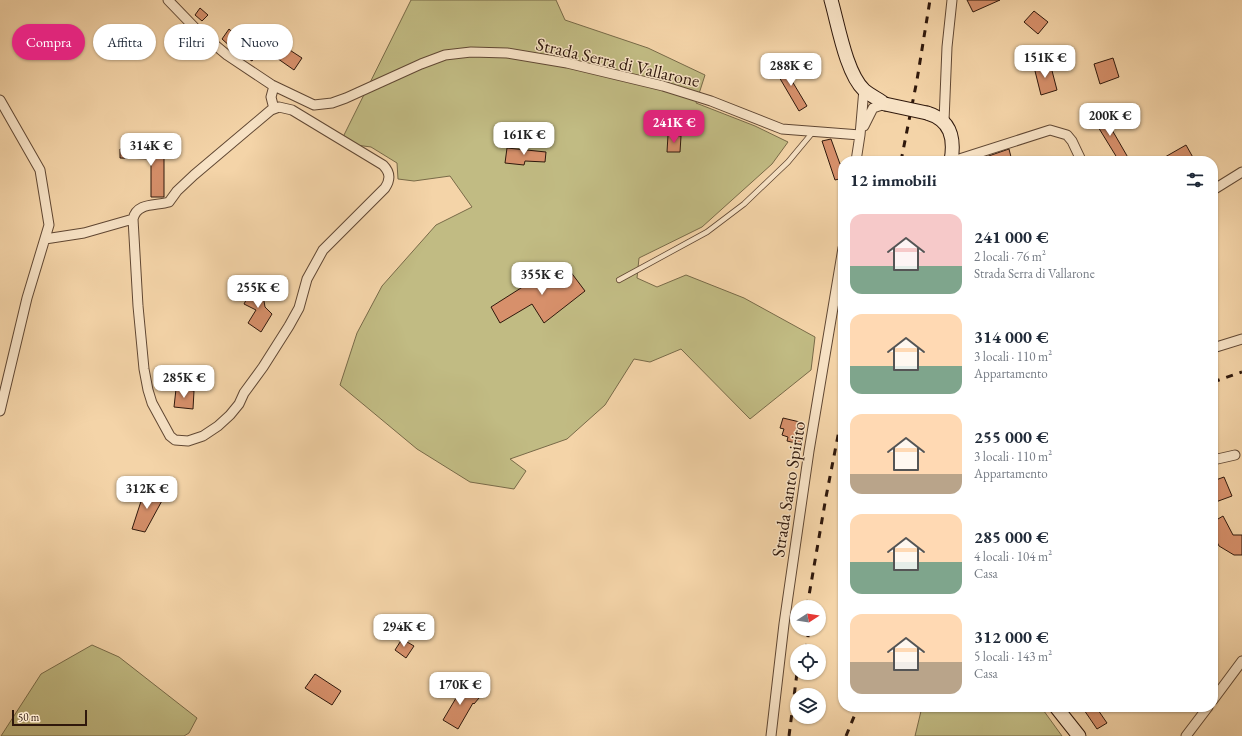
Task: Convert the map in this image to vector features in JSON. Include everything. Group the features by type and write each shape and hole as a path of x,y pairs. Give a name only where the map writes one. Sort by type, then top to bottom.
{"street":[{"name":"Strada Serra di Vallarone","path":"168,0 197,30 227,55 274,86 314,105 326,104 346,98 420,64 445,55 471,52 507,53 567,63 638,79 711,101 782,129 860,135"},
{"path":"831,0 847,58 855,78 862,86 885,104 927,113 944,121"},
{"path":"952,0 947,46 944,121 951,135 952,156"},
{"path":"274,86 270,97 274,109"},
{"path":"857,156 860,135 862,86"},
{"path":"0,100 40,170 49,225 27,298 0,411"},
{"path":"860,135 873,108 885,104"},
{"path":"281,106 292,110 377,161 386,168 389,179 385,188 376,198 323,250 307,279 299,308 256,378 244,393 239,404 218,426 196,440 181,442 170,436 152,403 148,390 144,368 138,306 133,219 135,213 140,208 169,202 177,191 194,175 274,109 281,106"},
{"path":"968,156 1050,130 1067,135 1072,141 1079,156"},
{"path":"1218,187 1242,172"},
{"path":"45,239 84,233 133,219"},
{"name":"Strada Santo Spirito","path":"771,736 785,616 809,451 838,278"},
{"path":"1218,346 1242,339"},
{"path":"1218,459 1235,455"},
{"path":"1218,693 1242,661"},
{"path":"1060,712 1079,736"},
{"path":"1186,736 1204,712"}],"lane":[{"path":"619,280 707,232 744,204 788,162 813,132"}],"shaded area":[{"path":"411,0 556,0 565,20 648,48 705,75 696,103 755,126 788,142 772,164 702,227 639,258 637,278 657,287 686,275 744,298 815,337 811,370 750,419 681,349 650,362 634,359 605,405 567,439 510,459 526,471 514,489 470,482 417,449 340,385 357,333 382,286 436,225 472,207 450,176 414,181 398,179 397,163 371,147 356,145 343,137"},
{"path":"92,645 119,657 197,718 189,733 184,736 1,736 41,674"},
{"path":"921,712 1045,712 1062,736 915,736"}],"building":[{"path":"967,0 1000,0 973,12"},
{"path":"200,8 208,15 202,21 195,15"},
{"path":"1034,11 1048,22 1038,34 1024,22"},
{"path":"227,32 227,44 222,39"},
{"path":"293,52 302,58 294,70 280,60 293,60"},
{"path":"1113,58 1119,77 1100,84 1094,64"},
{"path":"1050,63 1057,90 1041,95 1034,67"},
{"path":"783,66 786,71 790,69 796,78 792,81 807,106 799,111 775,70"},
{"path":"1101,112 1127,156 1116,156 1092,117"},
{"path":"668,135 681,136 680,152 667,152"},
{"path":"831,139 838,158 838,179 835,180 822,141"},
{"path":"1186,145 1192,156 1167,156"},
{"path":"507,148 546,152 545,162 525,161 524,165 505,163"},
{"path":"120,149 164,149 164,197 151,197 151,159 120,158"},
{"path":"1009,149 1011,156 989,156"},
{"path":"567,267 585,291 544,323 532,304 500,323 491,307 532,281"},
{"path":"253,287 267,295 264,301 265,307 272,314 261,332 248,323 256,310 244,304"},
{"path":"176,389 194,391 193,409 174,407"},
{"path":"783,418 804,423 800,444 787,441 788,437 782,435 784,429 780,428"},
{"path":"1224,477 1232,496 1218,501 1218,479"},
{"path":"145,489 164,497 145,532 132,529"},
{"path":"1223,516 1233,535 1242,535 1242,555 1234,555 1219,546 1218,519"},
{"path":"402,639 414,646 406,658 395,650"},
{"path":"315,674 341,691 332,705 305,688"},
{"path":"458,682 479,698 474,704 473,703 458,729 443,720 459,693 453,688"},
{"path":"1085,712 1099,712 1107,723 1097,729"}],"railway":[{"path":"902,156 917,80 930,0"},
{"path":"1218,380 1242,372"},
{"path":"808,600 838,436"},
{"path":"807,644 808,636"},
{"path":"789,736 796,680"},
{"path":"846,736 856,712"}]}
